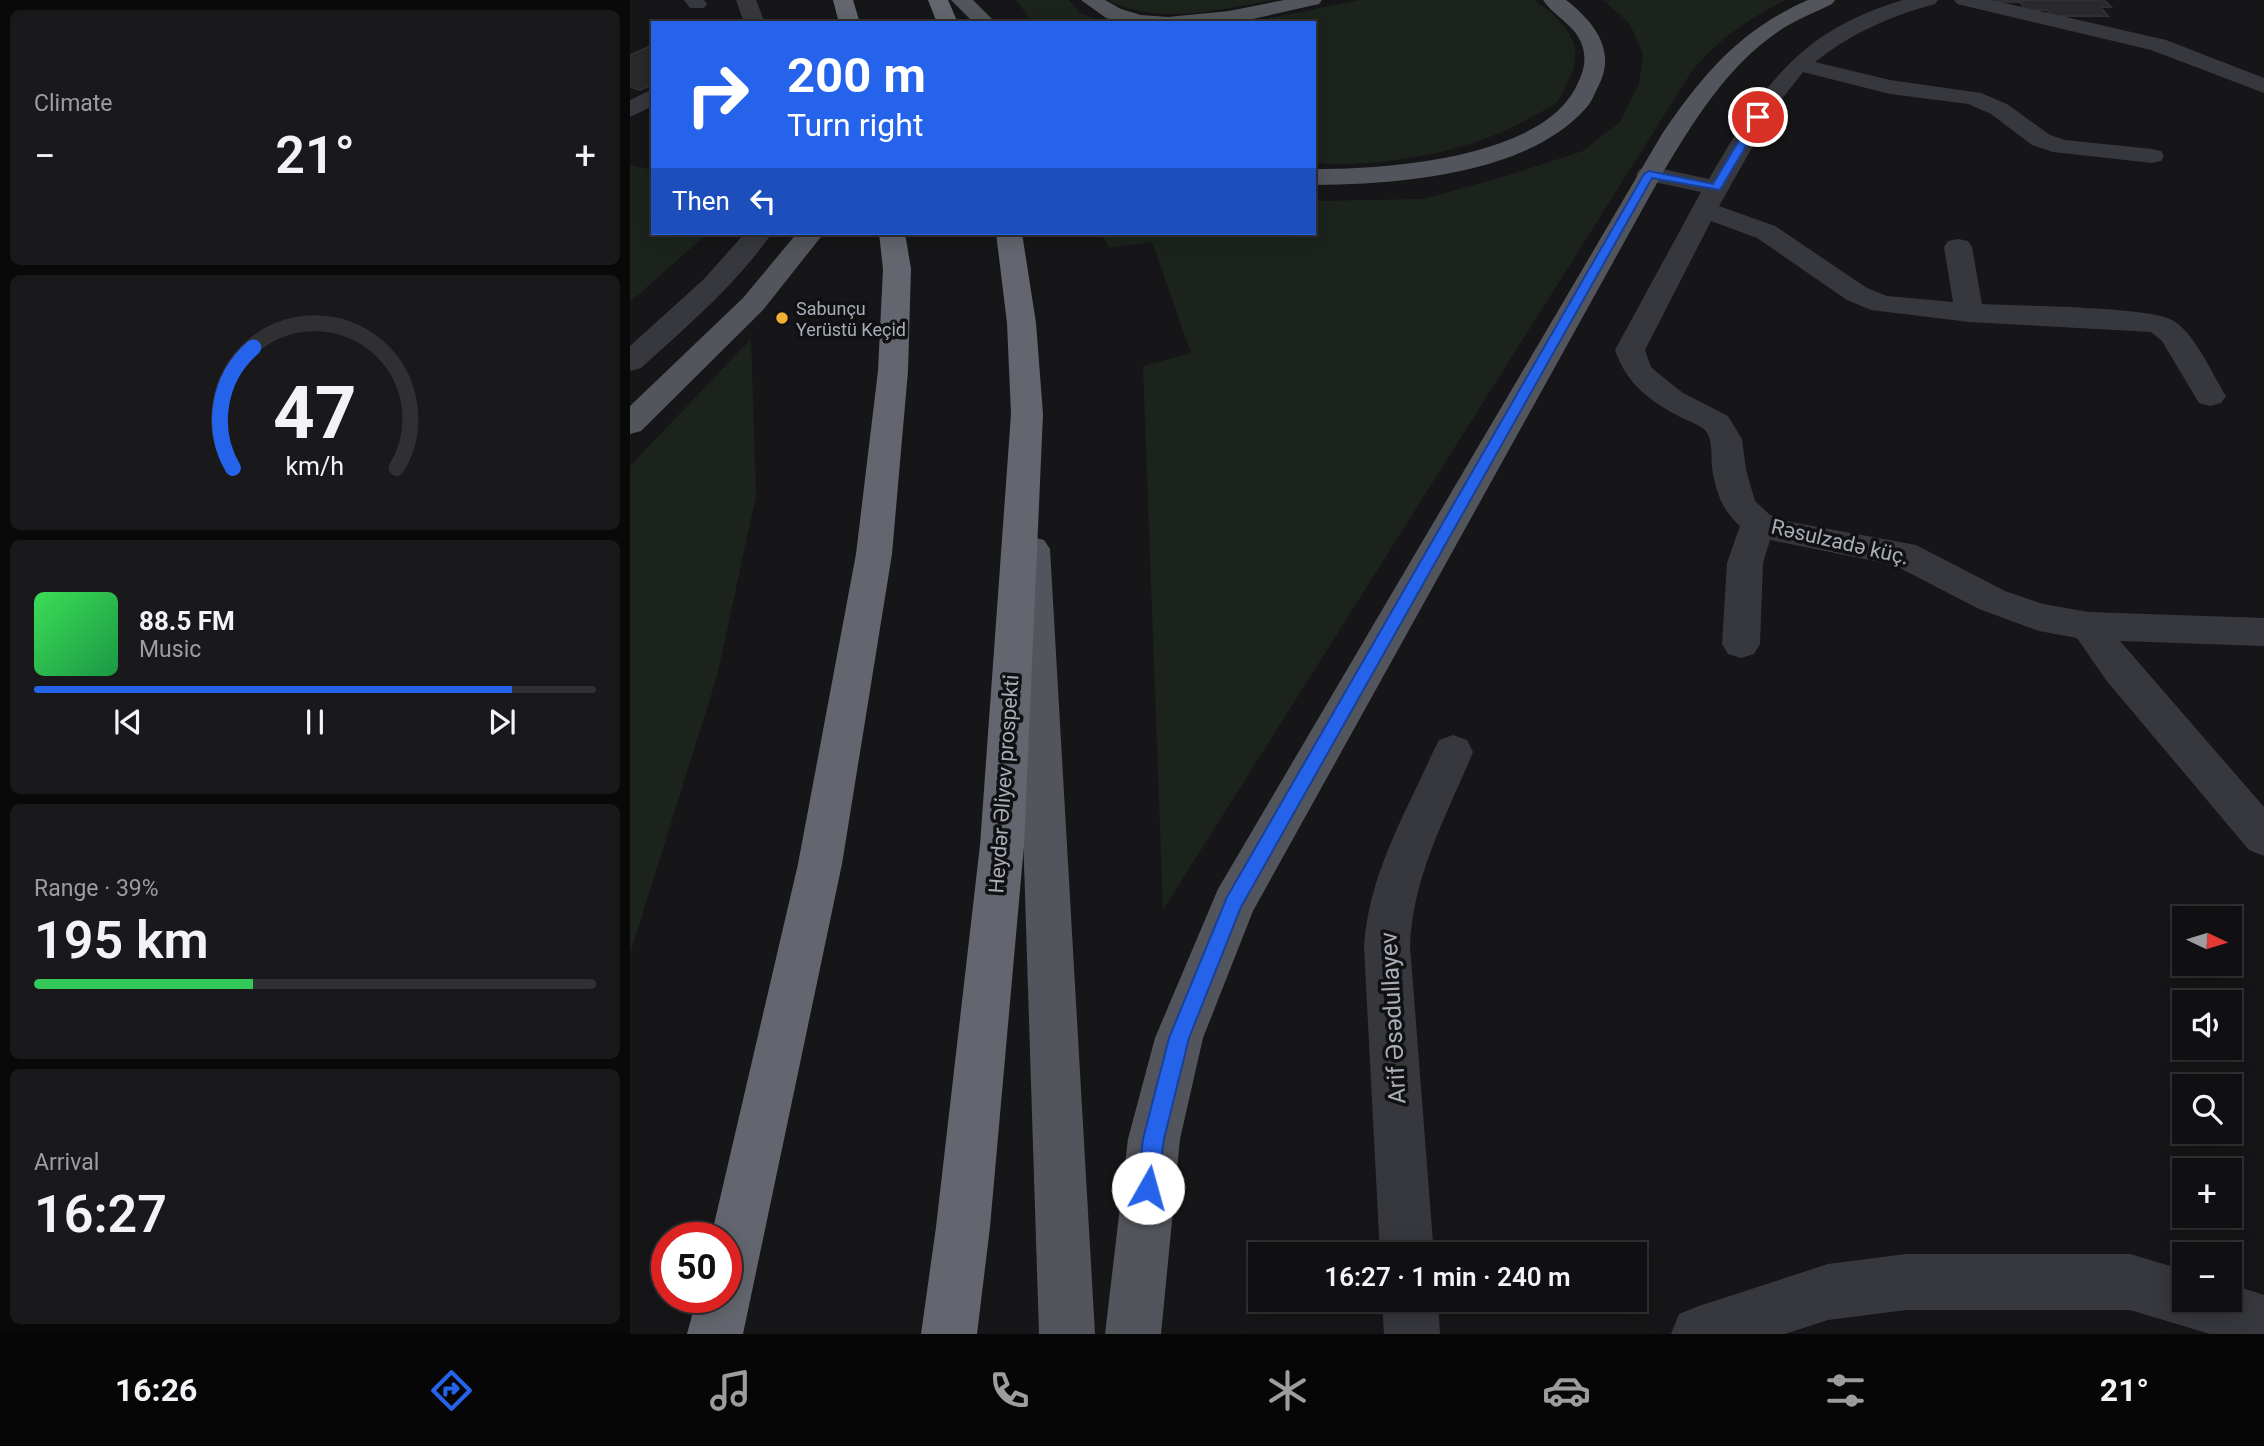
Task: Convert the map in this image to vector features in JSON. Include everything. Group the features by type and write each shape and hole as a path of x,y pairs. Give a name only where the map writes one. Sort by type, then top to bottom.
{"highway":[{"path":"843,0 849,21"},
{"path":"938,0 947,21"},
{"path":"741,1222 820,864 874,554 893,371 897,269 892,235"},
{"name":"Heydər Əliyev prospekti","path":"949,1334 963,1227 1002,845 1027,414 1023,346 1009,235"},
{"path":"715,1334 721,1313"}],"main road":[{"path":"961,0 984,21"},
{"path":"1091,0 1102,9 1125,18 1166,21"},
{"path":"1190,21 1312,0"},
{"path":"1316,177 1398,174 1446,167 1511,146 1553,124 1577,106 1591,85 1595,48 1588,32 1571,13 1553,0"},
{"path":"1133,1334 1154,1139 1179,1038 1234,903 1649,174 1687,113 1709,84 1745,46 1770,27 1825,0"},
{"path":"630,424 754,304 809,235"},
{"path":"1027,414 1067,1334"}],"street":[{"path":"746,0 754,21"},
{"path":"1710,198 1769,100 1800,65 1835,38 1868,19 1898,7 1928,0"},
{"path":"1964,0 2158,45 2264,86"},
{"path":"1800,65 1890,87 1973,98 1999,109 2041,140 2062,146 2152,156"},
{"path":"1649,174 1710,198 1766,232 1857,294 1881,304 1969,313 2143,321 2161,325 2174,337 2210,396"},
{"name":"Rəsulzadə küç.","path":"1710,198 1630,350 1636,370 1648,381 1672,400 1717,423 1726,439 1729,470 1740,506 1758,523 1786,533 1903,554 1992,600 2039,617 2089,626 2264,632"},
{"path":"630,362 708,290 746,252 758,235"},
{"path":"1958,247 1969,313"},
{"path":"1741,644 1745,563 1758,523"},
{"path":"2089,626 2120,670 2264,837"},
{"name":"Arif Əsədullayev","path":"1406,1242 1387,946 1389,913 1397,880 1453,752"},
{"path":"1699,1334 1828,1292 1906,1282 2130,1282 2172,1294"},
{"path":"1411,1312 1412,1334"},
{"path":"2229,1312 2259,1321"}],"shaded area":[{"path":"1016,0 1069,0 1080,13 1102,21 1032,21"},
{"path":"1108,0 1271,0 1210,11 1168,14 1127,8"},
{"path":"1359,0 1534,0 1562,23 1568,32 1573,42 1574,64 1563,93 1556,103 1485,139 1429,155 1399,160 1316,163 1316,21 1255,21"},
{"path":"1603,0 1785,0 1735,31 1692,71 1163,910 1143,366 1191,353 1152,242 1109,248 1102,235 1316,235 1316,201 1423,199 1583,151 1620,122 1639,84 1643,54 1630,24"},
{"path":"630,165 651,170 651,235 706,235 630,302"},
{"path":"751,339 756,496 717,676 630,954 630,466"}],"building":[{"path":"1995,0 2104,0 2111,7 2100,7 2108,16 2052,16 2047,10 2026,10 2020,2"},
{"path":"651,46 651,85 640,90 630,87 630,55"}],"place":[{"name":"Sabunçu Yerüstü Keçid","path":"782,318"}],"route":[{"path":"1148,1188 1154,1139 1179,1038 1234,903 1432,554 1649,174 1716,188 1758,117"}]}
